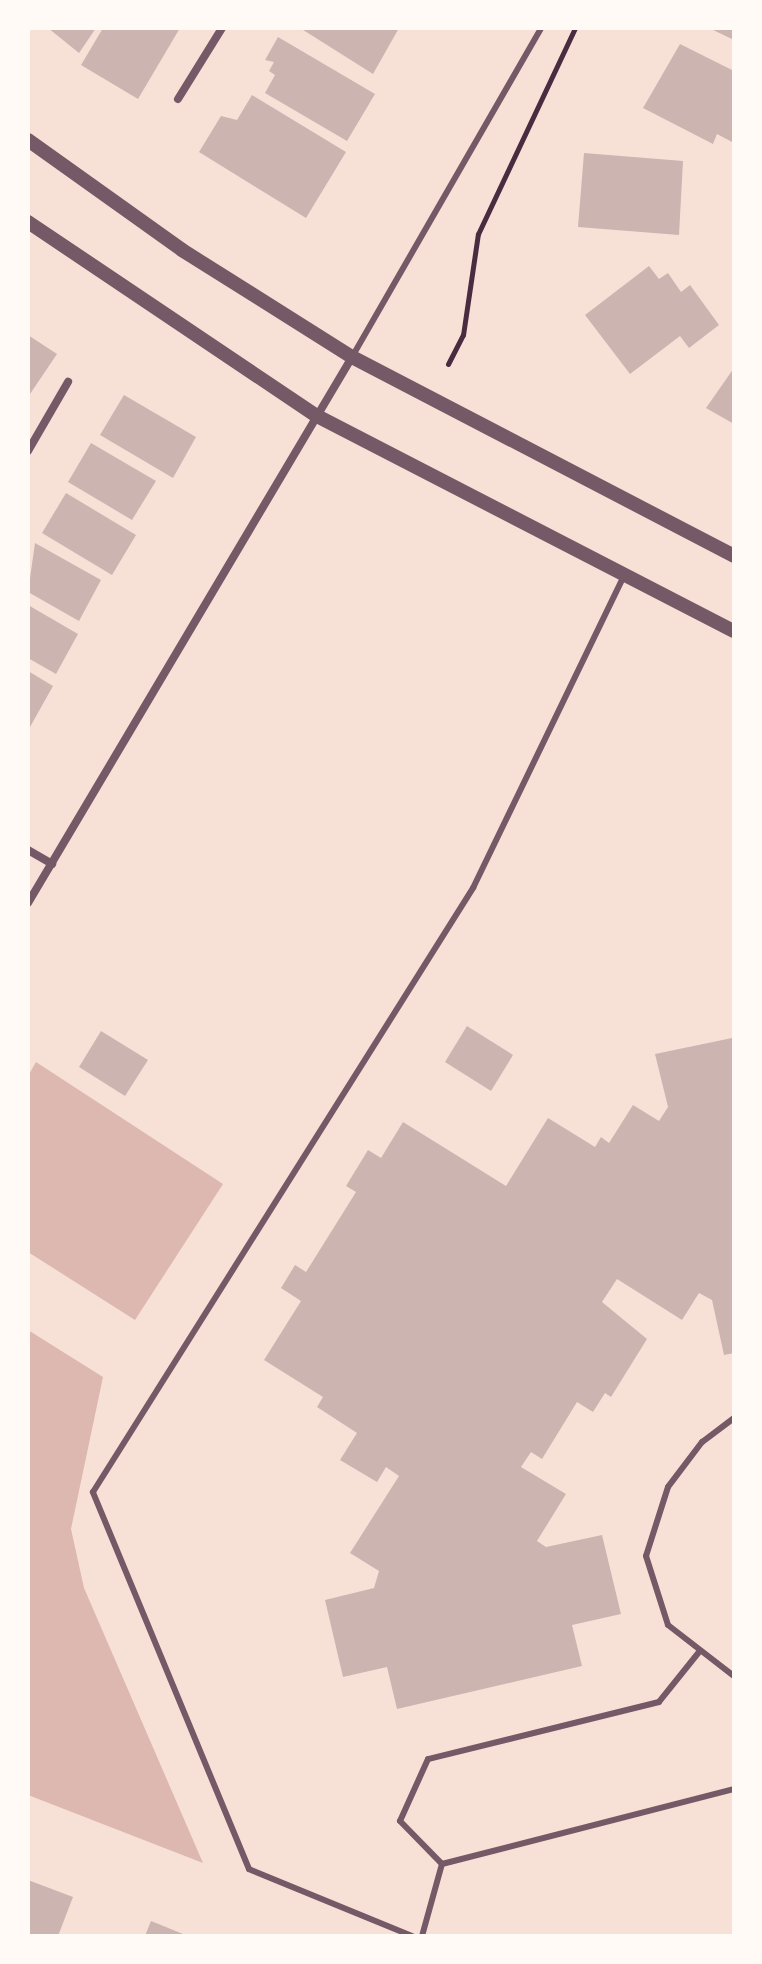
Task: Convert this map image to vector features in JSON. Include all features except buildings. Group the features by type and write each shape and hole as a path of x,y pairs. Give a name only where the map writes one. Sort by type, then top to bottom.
{"street":[{"path":"178,99 222,28"},
{"path":"28,140 182,250 352,357 734,556"},
{"path":"28,222 317,416 734,631"},
{"path":"28,903 352,357"},
{"path":"28,451 68,382"},
{"path":"28,850 52,864"}],"lane":[{"path":"352,357 541,28"},
{"path":"412,1936 249,1869 93,1492 473,888 624,575"},
{"path":"734,1418 702,1442 668,1487 646,1556 668,1625 699,1652 734,1676"},
{"path":"442,1864 400,1821 428,1759 659,1702 699,1652"},
{"path":"442,1864 734,1789"},
{"path":"422,1936 442,1864"}],"path":[{"path":"448,364 463,335 478,234 575,28"}],"shaded area":[{"path":"36,1062 223,1184 135,1320 28,1252 28,1076"},
{"path":"28,1330 103,1377 71,1529 84,1588 203,1863 28,1795"}]}
